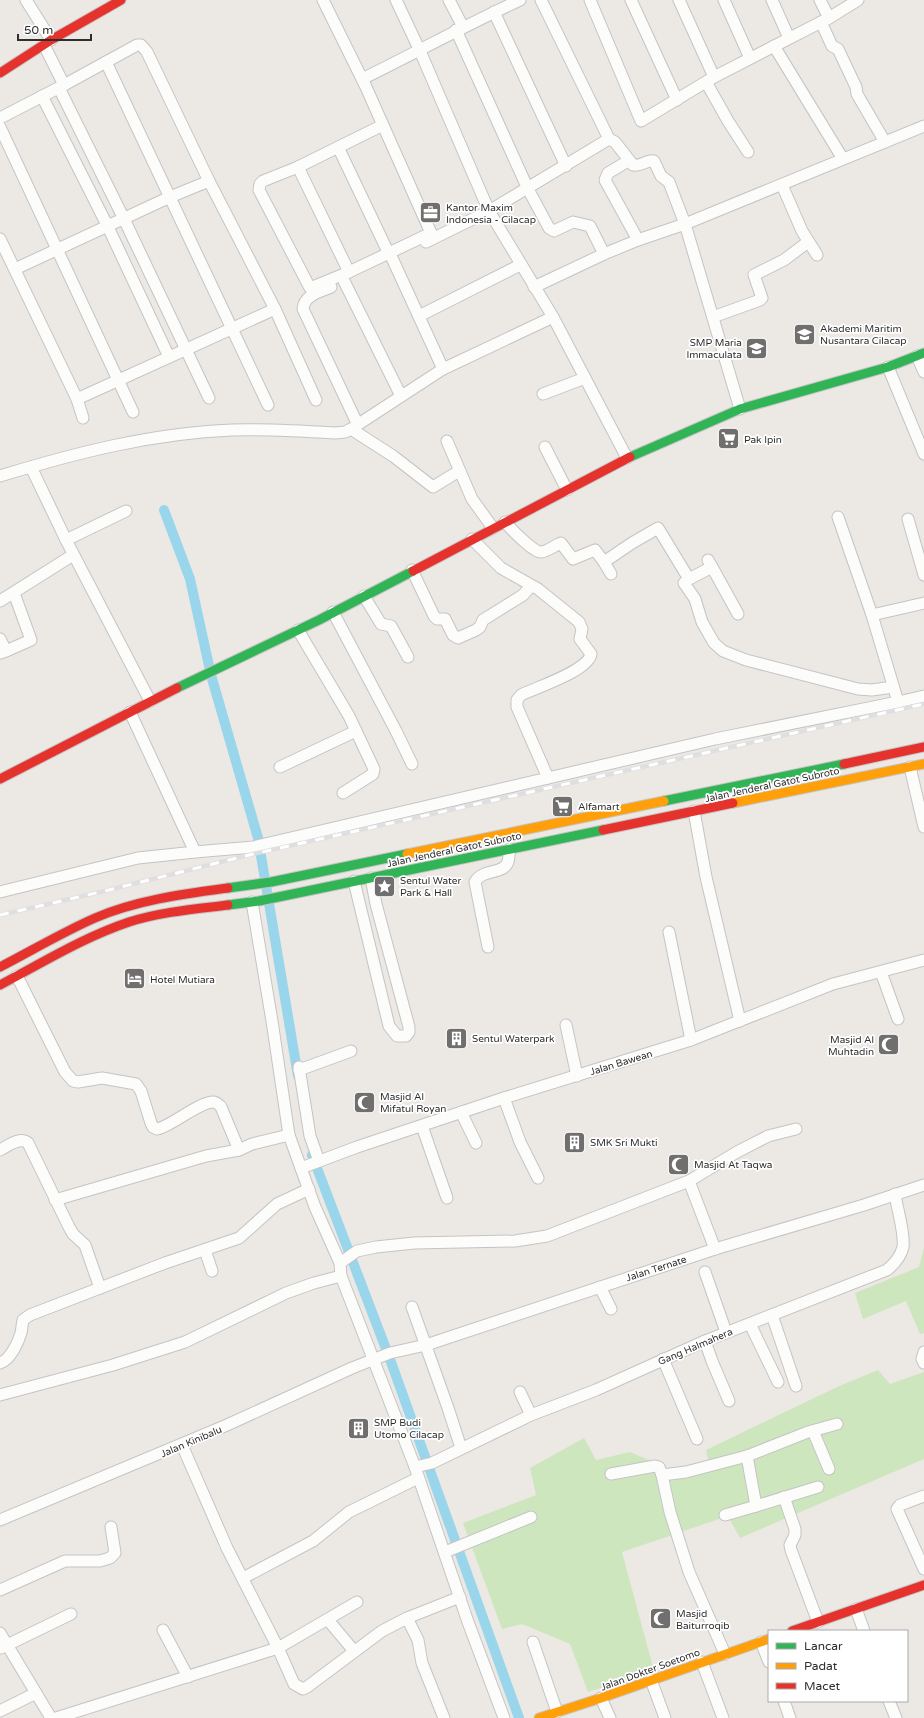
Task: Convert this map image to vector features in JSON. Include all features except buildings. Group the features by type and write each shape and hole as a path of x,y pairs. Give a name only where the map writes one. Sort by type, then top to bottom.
{"main road":[{"path":"0,73 48,42 121,0"},
{"path":"0,779 198,677 216,670 298,630 627,458 740,409 888,367 920,355"},
{"name":"Jalan Jenderal Gatot Subroto","path":"0,967 95,918 125,907 181,894 271,882 924,747"},
{"name":"Jalan Jenderal Gatot Subroto","path":"0,985 102,933 130,922 184,910 275,898 924,764"},
{"path":"659,802 662,818"},
{"path":"795,1630 923,1586"},
{"name":"Jalan Dokter Soetomo","path":"540,1717 601,1698 765,1640"}],"street":[{"path":"26,0 48,42 62,86 209,398"},
{"path":"324,0 362,79 432,233 390,256"},
{"path":"396,0 420,50 489,211 520,265 553,317 627,458"},
{"path":"449,0 459,29 528,189 551,230 558,231 573,222 590,226 604,254"},
{"path":"362,79 420,50 498,7 520,0"},
{"path":"541,0 610,139 615,142 632,165 636,166 651,160 654,161 661,176 669,182 685,224 740,409"},
{"path":"590,0 641,121 710,79 825,20 858,0"},
{"path":"632,0 677,100"},
{"path":"679,0 728,122 748,152"},
{"path":"724,0 750,58"},
{"path":"772,0 789,38"},
{"path":"820,0 832,46 838,49 856,87 857,94 886,142"},
{"path":"498,7 566,166"},
{"path":"0,118 137,45 141,45 148,52 209,181 275,309 316,400"},
{"path":"774,46 843,159"},
{"path":"106,62 268,405"},
{"path":"42,96 108,227 169,357"},
{"path":"347,276 310,288 259,190 260,184 263,181 298,167 382,125"},
{"path":"534,287 604,254 638,240 685,224 924,126"},
{"path":"0,127 119,379 133,412"},
{"path":"459,471 433,487 354,426 303,308 303,302 308,297 347,276 489,211 610,139"},
{"path":"338,147 443,369"},
{"path":"628,161 608,173 605,180 638,240"},
{"path":"298,167 401,396"},
{"path":"15,269 170,197 209,181"},
{"path":"782,185 808,242 817,255"},
{"path":"0,239 77,399 83,418"},
{"path":"712,317 760,300 762,298 754,274 784,260 808,242"},
{"path":"419,316 520,265"},
{"path":"77,399 275,309"},
{"path":"0,476 62,457 166,436 232,430 344,432 443,369 553,317"},
{"path":"920,355 924,372"},
{"path":"888,367 924,454"},
{"path":"543,394 585,378"},
{"path":"447,441 472,500 493,528"},
{"path":"545,447 567,490"},
{"path":"31,467 73,555 150,701"},
{"path":"66,540 126,511"},
{"path":"838,517 872,615 898,702"},
{"path":"908,519 924,575"},
{"path":"505,522 520,538 539,552 543,552 561,543 573,559 595,550 611,574"},
{"path":"604,562 658,528 689,579"},
{"path":"472,539 501,568 538,589 582,626 580,639 591,654 589,659 579,669 521,695 517,700 517,707 548,778"},
{"path":"0,601 73,555"},
{"path":"738,614 710,564 684,583 695,598 702,622 714,643 723,651 746,660 858,689 872,690 893,687"},
{"path":"412,570 434,616 437,619 445,619 453,635 458,638 476,630 480,627 484,620 523,595 531,586"},
{"path":"0,639 3,652 30,640 14,593"},
{"path":"364,596 381,624 391,626 408,657"},
{"path":"872,615 924,603"},
{"path":"333,612 412,764"},
{"path":"298,630 349,716 374,771 373,774 343,793"},
{"path":"0,892 138,858 253,847 715,739 924,696"},
{"path":"130,712 195,852"},
{"path":"280,767 356,731"},
{"path":"910,767 924,827"},
{"path":"694,811 706,877 740,1021"},
{"path":"488,947 475,882 478,876 482,874 503,868 507,864 510,849"},
{"path":"480,855 482,874"},
{"path":"354,881 389,1026 397,1036 406,1036 409,1032 409,1026 370,878"},
{"path":"255,901 289,1135 309,1189 343,1261 341,1276 381,1357 422,1465 418,1478 452,1549 460,1597 504,1718"},
{"path":"669,932 677,1000 691,1040"},
{"name":"Jalan Bawean","path":"302,1167 461,1112 691,1040 834,984 924,960"},
{"path":"882,972 898,1019"},
{"path":"17,976 65,1072 73,1081 78,1082 102,1078 136,1084 141,1091 151,1123 153,1127 157,1129 212,1102 218,1103 239,1150"},
{"path":"566,1025 577,1076"},
{"path":"317,1162 309,1129 299,1068 351,1052"},
{"path":"504,1098 520,1142 538,1178"},
{"path":"461,1112 476,1144"},
{"path":"422,1126 447,1198"},
{"path":"343,1261 357,1251 376,1247 414,1243 515,1241 546,1236 689,1182 737,1152 768,1136 796,1130"},
{"path":"55,1200 206,1156 239,1150 252,1144 289,1135"},
{"path":"0,1150 20,1140 26,1141 72,1232 85,1245 100,1288"},
{"path":"689,1182 715,1249"},
{"name":"Jalan Ternate","path":"381,1357 426,1345 715,1249 864,1205 924,1185"},
{"path":"0,1363 7,1360 11,1354 20,1336 22,1322 25,1318 165,1263 239,1238 277,1204 309,1189"},
{"name":"Gang Halmahera","path":"422,1465 531,1416 596,1390 726,1332 871,1278 892,1266 903,1248 895,1194"},
{"path":"205,1250 212,1271"},
{"path":"705,1272 726,1332"},
{"path":"0,1395 113,1365 185,1342 286,1293 314,1283 341,1276"},
{"path":"600,1287 611,1309"},
{"path":"412,1307 461,1448"},
{"path":"772,1315 796,1386"},
{"path":"750,1324 778,1382"},
{"path":"706,1341 712,1361 729,1401"},
{"path":"924,1352 922,1359 924,1364"},
{"name":"Jalan Kinibalu","path":"0,1520 182,1445 381,1357"},
{"path":"663,1359 697,1439"},
{"path":"520,1392 531,1416"},
{"path":"662,1475 686,1472 747,1456 837,1424"},
{"path":"814,1431 829,1469"},
{"path":"182,1445 227,1548 278,1648 294,1684 302,1689 382,1630 407,1618 460,1597"},
{"path":"747,1456 756,1506"},
{"path":"611,1474 655,1466 659,1467 670,1512 689,1572 725,1654"},
{"path":"243,1578 313,1541 349,1512 418,1478"},
{"path":"724,1515 818,1487"},
{"path":"924,1496 900,1505 897,1509 924,1569"},
{"path":"784,1497 795,1529 795,1536 790,1545 791,1550 818,1622"},
{"path":"452,1549 531,1517"},
{"path":"0,1590 65,1561 100,1561 110,1558 115,1553 111,1528"},
{"path":"56,1718 278,1648 357,1602"},
{"path":"856,1608 864,1630"},
{"path":"3,1647 71,1614"},
{"path":"407,1618 418,1640 425,1670 444,1718"},
{"path":"328,1620 354,1651"},
{"path":"163,1630 188,1677"},
{"path":"0,1633 3,1647 36,1693 51,1718"},
{"path":"765,1640 768,1656"},
{"path":"533,1642 557,1712"},
{"path":"702,1662 723,1718"},
{"path":"651,1680 666,1718"},
{"path":"0,1711 36,1693"},
{"path":"601,1698 610,1718"},
{"path":"784,1702 790,1718"},
{"path":"889,1702 896,1718"}],"green space":[{"path":"924,1247 924,1333 920,1334 906,1301 863,1319 855,1293 919,1267"},
{"path":"878,1370 890,1384 924,1372 924,1459 740,1538 728,1516 622,1552 654,1671 588,1692 570,1644 522,1624 502,1629 463,1523 536,1495 530,1468 584,1438 596,1460 630,1452 688,1477 710,1467 706,1450 837,1387"}],"waterway":[{"path":"164,510 190,579 211,675 258,838 298,1076"},
{"path":"312,1155 391,1362 519,1718"}],"railway":[{"path":"0,915 109,890 253,854 924,704"}],"traffic: fast":[{"path":"630,457 740,409 888,367 924,353"},
{"path":"177,688 319,620 413,571"},
{"path":"664,801 844,764"},
{"path":"228,905 259,901 603,830"},
{"path":"228,888 271,882 407,854"}],"traffic: slow":[{"path":"733,803 924,764"},
{"path":"407,854 664,801"},
{"path":"539,1718 601,1698 768,1639"}],"traffic: jam":[{"path":"0,73 51,40 121,0"},
{"path":"413,571 630,457"},
{"path":"0,779 177,688"},
{"path":"844,764 924,747"},
{"path":"603,830 733,803"},
{"path":"0,967 71,929 111,912 161,898 228,888"},
{"path":"0,985 79,943 129,922 165,913 228,905"},
{"path":"795,1630 924,1585"}],"place":[{"name":"Kantor Maxim Indonesia - Cilacap","path":"431,213"},
{"name":"Akademi Maritim Nusantara Cilacap","path":"804,334"},
{"name":"SMP Maria Immaculata","path":"757,348"},
{"name":"Pak Ipin","path":"728,439"},
{"name":"Alfamart","path":"562,806"},
{"name":"Sentul Water Park & Hall","path":"384,886"},
{"name":"Hotel Mutiara","path":"134,979"},
{"name":"Sentul Waterpark","path":"457,1038"},
{"name":"Masjid Al Muhtadin","path":"889,1045"},
{"name":"Masjid Al Mifatul Royan","path":"364,1102"},
{"name":"SMK Sri Mukti","path":"575,1142"},
{"name":"Masjid At Taqwa","path":"678,1164"},
{"name":"SMP Budi Utomo Cilacap","path":"359,1428"},
{"name":"Masjid Baiturroqib","path":"661,1619"}]}
